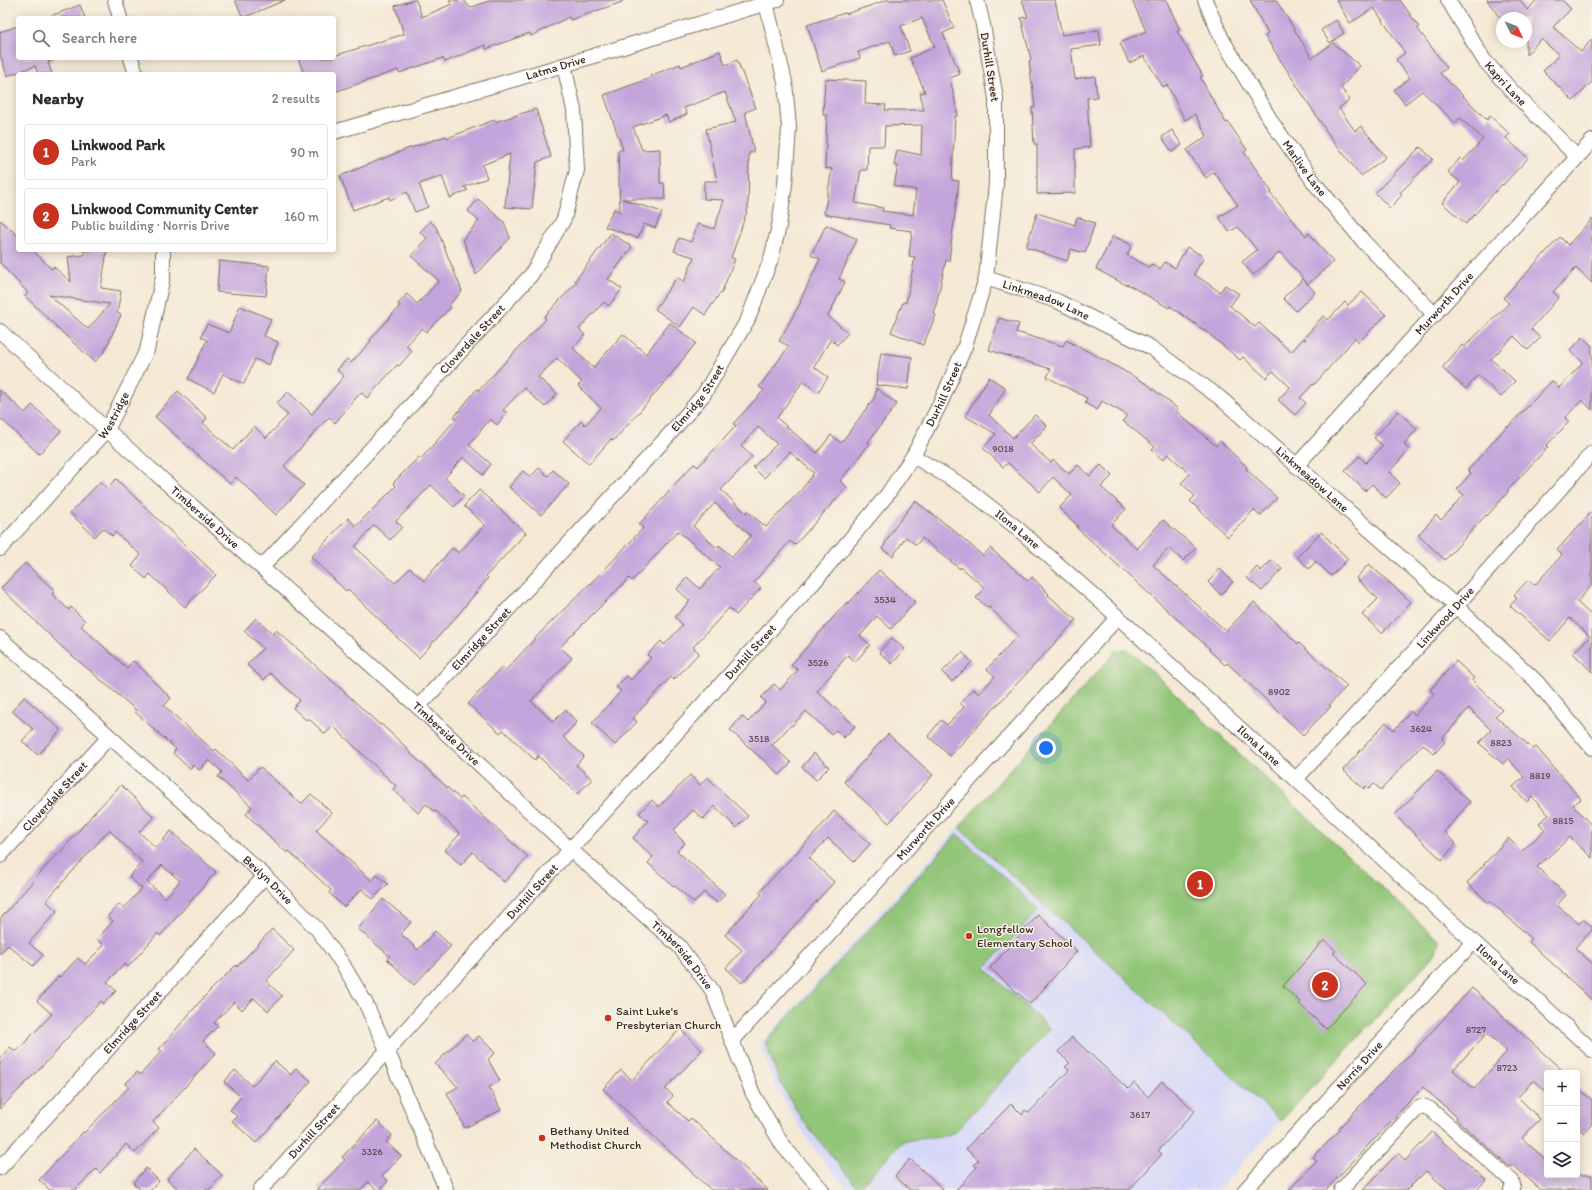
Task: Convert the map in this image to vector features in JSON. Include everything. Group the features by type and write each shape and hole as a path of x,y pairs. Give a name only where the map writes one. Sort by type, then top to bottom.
{"street":[{"path":"115,0 119,16"},
{"name":"Durhill Street","path":"260,1190 815,581 887,496 912,456 942,402 965,346 986,278 996,184 996,98 977,0"},
{"name":"Marlive Lane","path":"1205,0 1222,39 1273,124 1316,185 1364,242 1435,315"},
{"name":"Kapri Lane","path":"1448,0 1484,60 1512,92 1577,157"},
{"name":"Latma Drive","path":"336,131 564,65 772,2"},
{"name":"Elmridge Street","path":"418,707 663,442 704,394 748,319 773,252 785,184 789,128 785,82 772,2"},
{"path":"132,60 135,72"},
{"name":"Cloverdale Street","path":"262,567 531,275 564,218 577,170 574,110 564,65"},
{"name":"Murworth Drive","path":"1296,466 1592,141"},
{"name":"Westridge","path":"0,549 107,430 147,350 163,276 163,252"},
{"name":"Linkmeadow Lane","path":"986,278 1057,301 1150,347 1219,397 1456,606 1536,681 1592,748"},
{"name":"Timberside Drive","path":"0,331 107,430 418,707 570,849 679,946 712,990 753,1094 783,1146 822,1190"},
{"name":"Linkwood Drive","path":"1296,779 1456,606 1592,452"},
{"name":"Ilona Lane","path":"912,456 965,487 1016,528 1118,617 1592,1050"},
{"name":"Murworth Drive","path":"732,1040 1118,617"},
{"name":"Bevlyn Drive","path":"0,638 264,876 317,929 342,963 365,1002 388,1050 446,1189"},
{"name":"Cloverdale Street","path":"0,856 109,737"},
{"name":"Elmridge Street","path":"0,1168 264,876"},
{"name":"Norris Drive","path":"1245,1190 1473,942"},
{"path":"1342,1190 1417,1109 1423,1106 1430,1109 1512,1181 1513,1185 1511,1190"}],"shaded area":[{"name":"Longfellow Elementary School","path":"959,827 1281,1121 1218,1190 847,1190 802,1132 774,1083 760,1044"}],"green space":[{"path":"1117,650 1129,650 1439,941 1436,953 1281,1121 959,827"},
{"path":"957,834 1039,910 985,968 1050,1029 952,1135 903,1141 858,1188 802,1120 780,1082 765,1042"}],"building":[{"path":"235,0 285,0 248,16 242,16"},
{"path":"416,0 422,17 452,4 449,0 464,0 470,8 491,0 622,0 622,2 570,20 569,17 531,36 530,33 486,49 485,45 445,62 443,58 399,73 398,70 336,91 336,72 303,72 299,60 336,60 336,55 404,34 395,6"},
{"path":"887,0 942,0 954,28 943,33 960,74 950,78 958,116 955,116 952,180 959,181 949,261 946,260 934,314 936,315 923,345 891,332 903,302 906,303 915,257 909,256 912,231 889,228 890,225 824,214 832,169 825,168 827,115 823,115 825,79 866,81 865,104 886,105 885,110 924,110 920,93 925,92 910,58 935,47 922,18 901,26 910,51 895,56 890,41 858,52 860,58 822,71 807,25 845,13 846,14","holes":["922,125 921,155 897,150 894,165 898,166 894,186 916,190 913,215 882,211 883,208 855,203 861,170 867,170 868,146 884,146 885,126"]},
{"path":"1022,0 1055,0 1062,35 1099,30 1101,45 1071,49 1075,79 1095,76 1097,97 1087,98 1090,147 1075,149 1075,193 1037,194 1037,144 1034,144 1032,107 1035,107 1029,61 1031,60 1021,18 1028,17"},
{"path":"1132,0 1166,0 1180,30 1177,31 1203,76 1200,77 1226,123 1228,122 1247,150 1244,152 1272,192 1270,193 1306,236 1309,233 1333,262 1308,284 1280,252 1253,275 1242,262 1257,250 1238,227 1229,232 1219,217 1238,205 1214,172 1206,178 1187,150 1207,136 1195,114 1185,120 1167,85 1163,87 1144,56 1129,63 1120,43 1146,31"},
{"path":"1250,0 1276,0 1312,58 1333,43 1360,66 1341,88 1350,100 1339,108 1355,131 1361,126 1386,157 1361,176 1329,135 1265,36 1268,34"},
{"path":"1336,0 1400,0 1419,27 1417,28 1447,68 1440,73 1487,120 1490,116 1510,134 1506,138 1528,158 1466,224 1442,203 1460,182 1448,172 1460,158 1463,161 1483,139 1460,118 1455,123 1422,91 1405,104 1394,90 1410,78 1396,60 1405,53 1374,8 1350,23"},
{"path":"1487,0 1520,0 1527,10 1537,0 1562,0 1571,9 1553,27 1581,52 1592,39 1592,82 1573,101 1543,71 1559,55 1541,39 1526,55 1526,48 1532,48 1532,12 1496,12"},
{"path":"80,5 84,16 51,16"},
{"path":"1336,20 1344,33 1330,43 1321,30"},
{"path":"16,27 16,60 54,60 48,62 51,72 37,72 35,66 7,76 0,54 0,32"},
{"path":"720,51 725,65 737,60 756,108 745,112 754,152 749,153 748,208 731,258 735,259 721,294 720,293 705,315 694,307 680,327 655,309 677,277 684,282 694,257 674,251 679,238 691,242 698,224 714,229 724,200 704,199 704,181 717,181 706,129 736,122 725,92 684,108 687,114 669,122 666,115 633,127 642,150 660,149 660,183 664,183 665,199 622,199 662,212 655,228 644,224 638,238 605,227 614,209 620,212 618,150 623,150 604,95 651,78 650,76 680,64 681,67"},
{"path":"536,109 551,157 537,162 532,209 505,207 510,154 482,165 487,178 464,187 468,190 450,198 442,176 419,184 428,207 415,212 407,192 390,200 389,197 353,210 340,176 404,150 446,136 447,138 494,120 495,122"},
{"path":"1172,130 1182,145 1172,152 1162,137"},
{"path":"1420,147 1433,159 1400,193 1402,195 1390,208 1375,193"},
{"path":"478,199 504,222 510,238 476,275 463,239 479,221 468,211"},
{"path":"1037,213 1075,225 1077,217 1095,223 1085,253 1071,249 1067,261 1026,247"},
{"path":"1592,219 1592,283 1576,268 1553,292 1559,297 1531,329 1540,338 1528,350 1514,336 1491,359 1515,381 1501,397 1478,375 1466,389 1442,368 1462,345 1464,347 1509,303 1503,298 1560,237 1568,245"},
{"path":"0,220 16,234 16,252 35,252 51,269 54,267 71,282 68,257 84,255 84,252 107,252 101,288 121,291 117,313 121,315 104,352 95,362 56,327 25,296 28,293 0,263","holes":["49,295 110,304 88,329"]},
{"path":"430,221 436,227 462,291 449,305 451,307 426,332 422,328 406,346 412,351 367,398 361,392 335,423 329,417 284,466 304,485 276,515 236,477 230,484 155,417 178,391 207,418 203,423 233,450 254,426 266,438 288,415 276,404 288,392 312,414 344,376 337,370 347,359 351,363 400,306 398,304 407,294 417,304 439,281 411,256 427,238 420,232"},
{"path":"826,225 857,239 839,279 845,282 828,316 848,333 837,345 831,339 814,367 828,377 818,392 803,381 777,418 817,453 831,435 841,443 875,397 876,388 897,404 868,442 870,443 840,481 847,487 795,545 790,541 754,582 761,588 736,615 729,608 693,647 699,653 674,680 671,677 633,718 637,722 615,745 592,723 621,691 616,687 627,676 631,680 651,658 647,655 661,641 664,645 683,625 675,617 690,601 677,589 687,577 700,589 720,567 678,531 632,581 629,578 560,647 572,658 531,701 553,722 565,710 577,722 563,737 584,756 576,765 592,779 578,794 538,756 535,760 503,730 500,733 468,704 502,667 506,670 542,631 607,567 643,528 639,524 669,492 668,491 694,464 698,467 736,426 733,424 764,390 759,387 789,346 779,341 801,302 800,301 820,259 811,255","holes":["758,427 777,444 753,467 764,478 790,452 814,473 802,489 766,527 747,511 746,513 721,490 752,457 741,446","715,503 751,536 732,557 719,545 717,548 693,526"]},
{"path":"611,233 632,247 608,279 622,289 609,306 604,302 579,329 585,335 573,348 593,368 623,334 646,354 670,323 696,343 641,410 613,441 611,439 589,464 563,441 581,421 585,425 601,408 578,386 582,382 557,358 538,377 557,394 545,407 524,388 503,410 507,413 497,425 490,419 469,445 491,464 483,475 463,457 445,478 464,496 454,507 431,485 396,521 402,527 390,540 374,525 355,547 395,583 410,568 424,581 452,548 459,553 485,525 464,506 479,490 526,533 486,576 488,578 456,617 419,658 348,589 346,591 311,557 348,518 356,526 396,486 393,483 419,457 421,459 456,419 454,417 477,389 479,390 546,319 544,317 577,282 575,281"},
{"path":"1113,236 1132,245 1127,255 1149,267 1151,264 1160,269 1165,262 1175,268 1187,247 1204,257 1194,274 1220,292 1225,285 1239,294 1230,306 1255,327 1259,323 1291,352 1303,339 1306,340 1304,338 1323,316 1328,320 1345,302 1348,305 1362,292 1386,315 1359,342 1355,338 1314,385 1313,384 1300,398 1306,403 1295,415 1278,400 1290,387 1273,371 1266,378 1243,357 1240,360 1208,333 1170,306 1169,308 1127,284 1126,285 1096,269"},
{"path":"219,261 269,266 266,296 217,292"},
{"path":"1303,279 1315,292 1296,311 1283,298"},
{"path":"240,306 271,319 264,336 278,342 269,365 255,359 244,384 223,374 214,392 188,379 207,340 201,337 207,324 229,333"},
{"path":"999,318 1019,324 1016,332 1063,346 1066,340 1147,384 1178,409 1176,411 1216,446 1220,441 1247,467 1246,469 1277,498 1260,516 1254,510 1228,537 1190,501 1195,496 1181,483 1190,474 1168,454 1163,460 1152,450 1155,447 1123,421 1127,415 1102,401 1097,410 1085,403 1087,398 1047,377 1051,369 989,350"},
{"path":"1583,337 1592,346 1592,410 1582,400 1565,418 1569,422 1546,446 1548,447 1507,491 1508,492 1487,516 1486,515 1445,560 1418,535 1436,515 1441,520 1464,495 1457,489 1471,473 1468,470 1507,426 1508,427 1552,381 1559,388 1583,362 1570,351"},
{"path":"881,353 912,357 908,389 876,385"},
{"path":"989,377 1006,388 989,415 1013,438 1035,415 1047,426 1030,444 1051,463 1053,460 1069,474 1078,465 1090,476 1101,465 1112,476 1101,487 1126,509 1111,525 1137,549 1163,520 1196,548 1183,561 1169,548 1153,565 1226,631 1254,602 1298,644 1299,643 1347,686 1329,705 1331,706 1303,735 1237,672 1227,663 1225,665 1209,650 1210,649 1076,527 1078,526 1059,508 1072,495 1053,477 1040,492 1008,463 1003,467 983,448 996,434 965,416"},
{"path":"0,390 25,413 32,405 61,431 39,454 0,418"},
{"path":"1398,411 1417,429 1404,444 1409,450 1389,472 1400,483 1386,498 1372,484 1365,491 1345,471 1359,456 1366,463 1383,446 1374,438"},
{"path":"539,468 548,476 553,470 569,484 541,515 509,487 523,471 530,477"},
{"path":"116,479 216,575 185,607 150,574 146,579 132,566 141,555 115,532 112,536 103,528 95,537 70,513 100,482 107,488"},
{"path":"915,501 951,528 983,556 990,548 1028,581 1032,577 1049,594 1048,595 1076,620 950,756 928,736 941,720 947,725 964,707 960,703 973,689 979,694 995,676 987,669 1018,635 989,607 988,608 976,598 985,588 961,567 960,569 922,538 916,545 906,537 893,556 882,549 894,528"},
{"path":"1592,511 1592,585 1577,602 1592,616 1592,672 1573,653 1590,637 1570,618 1550,641 1510,606 1517,598 1514,595 1528,580 1535,585 1562,555 1557,550"},
{"path":"1321,532 1348,559 1331,576 1316,561 1309,569 1297,557"},
{"path":"1272,560 1282,569 1262,591 1247,578 1257,567 1261,571"},
{"path":"25,563 55,591 52,594 69,610 71,607 85,621 81,626 127,668 133,661 152,678 151,679 171,698 164,706 214,751 216,749 248,780 260,767 301,804 311,794 332,813 316,830 372,881 377,875 388,884 373,899 362,889 344,907 329,893 331,890 289,851 287,853 246,814 252,807 218,777 222,772 209,760 199,770 193,765 190,769 173,753 176,749 135,712 136,710 61,646 1,588"},
{"path":"1369,564 1411,602 1382,633 1362,615 1378,599 1356,578"},
{"path":"1220,569 1233,582 1221,595 1208,582"},
{"path":"879,570 915,602 891,629 877,616 860,636 870,645 855,662 848,655 817,691 855,726 844,738 836,730 831,734 806,711 772,745 791,763 780,775 730,730 742,716 748,722 766,702 761,698 774,684 780,690 798,670 791,665 847,602 849,603"},
{"path":"256,618 273,634 276,630 380,725 381,724 460,799 462,797 528,857 504,882 473,852 461,865 445,850 460,834 436,811 435,812 426,804 418,813 393,789 396,786 333,726 325,734 308,718 306,720 293,708 300,700 270,673 264,680 247,665 263,648 244,631"},
{"path":"892,638 905,649 892,664 879,652"},
{"path":"962,652 972,662 952,682 942,672"},
{"path":"1456,661 1474,678 1472,680 1502,710 1495,716 1533,749 1536,747 1581,799 1573,805 1592,826 1592,858 1570,837 1537,867 1566,895 1557,905 1579,924 1583,919 1592,927 1592,930 1575,948 1592,963 1592,1000 1529,942 1532,939 1490,901 1489,903 1467,883 1508,838 1522,851 1545,830 1539,823 1549,815 1532,797 1527,802 1513,787 1524,777 1508,758 1503,764 1479,743 1491,730 1469,708 1442,739 1445,742 1434,754 1423,744 1381,790 1374,784 1369,789 1366,786 1364,789 1343,770 1386,722 1394,730 1411,711 1415,715 1434,694 1430,690"},
{"path":"24,697 61,730 38,755 22,741 33,729 12,711"},
{"path":"888,734 933,775 889,823 844,782"},
{"path":"814,753 829,767 816,780 802,767"},
{"path":"1437,771 1470,802 1444,832 1456,844 1442,860 1395,815"},
{"path":"690,775 700,785 707,777 748,816 736,828 715,806 703,819 693,810 673,831 685,843 677,851 725,894 717,903 704,892 694,903 648,863 653,857 633,838 648,821 639,813 652,800 659,807"},
{"path":"121,785 154,817 139,832 156,848 171,831 216,872 160,936 158,933 128,967 125,964 107,982 116,991 103,1004 101,1001 58,1048 59,1049 0,1109 0,1058 10,1047 16,1052 52,1014 37,1001 59,976 60,977 78,958 85,964 104,945 97,939 113,921 108,916 119,904 124,908 142,888 129,877 142,862 109,830 46,901 57,911 29,943 43,955 33,966 8,945 0,954 0,919 93,814","holes":["162,865 180,881 165,898 147,882"]},
{"path":"834,811 870,844 854,862 828,838 809,858 834,882 742,983 726,968 742,950 725,935 762,894 759,892"},
{"path":"383,899 411,922 401,934 418,950 435,931 451,946 414,985 387,959 390,956 358,929"},
{"path":"1038,915 1077,951 1030,1004 990,968"},
{"path":"272,929 294,950 266,981 282,996 268,1011 254,998 242,1010 234,1002 214,1023 218,1026 203,1041 216,1053 153,1122 159,1128 135,1153 126,1144 100,1173 96,1169 75,1190 50,1190 39,1180 83,1132 84,1133 129,1087 125,1084 137,1072 140,1075 162,1051 159,1049 204,997 236,965 237,967"},
{"path":"1324,940 1336,951 1333,953 1367,984 1326,1029 1299,1004 1300,1002 1283,986"},
{"path":"1472,988 1562,1070 1544,1070 1544,1089 1534,1080 1518,1097 1540,1119 1522,1138 1544,1158 1544,1178 1580,1178 1580,1175 1592,1175 1592,1190 1541,1190 1512,1164 1510,1167 1456,1119 1457,1117 1423,1087 1326,1190 1289,1190 1317,1160 1313,1157 1340,1130 1338,1129 1415,1050","holes":["1487,1033 1507,1051 1474,1089 1453,1070"]},
{"path":"680,1029 702,1050 665,1089 673,1096 667,1102 688,1121 691,1118 768,1190 711,1190 603,1089 621,1070 632,1080"},
{"path":"466,1034 473,1042 479,1036 495,1053 488,1059 500,1081 489,1087 501,1110 465,1128 447,1093 458,1087 435,1064"},
{"path":"1072,1037 1128,1089 1134,1083 1148,1097 1162,1081 1195,1111 1158,1151 1162,1154 1129,1190 956,1190 977,1167 974,1165 979,1160 966,1149 980,1133 981,1134 1011,1104 1022,1115 1025,1110 1029,1113 1069,1070 1065,1067 1070,1063 1058,1052"},
{"path":"275,1061 291,1075 296,1068 311,1081 256,1143 232,1121 237,1116 230,1110 241,1097 224,1082 235,1070 252,1086"},
{"path":"1580,1090 1592,1100 1592,1124 1584,1133 1580,1130"},
{"path":"377,1121 392,1135 386,1142 401,1156 382,1176 388,1181 380,1190 377,1190 368,1182 360,1190 316,1190 345,1160 342,1157"},
{"path":"1432,1132 1486,1180 1477,1190 1448,1190 1426,1171 1407,1190 1363,1190 1398,1153 1405,1161"},
{"path":"194,1149 222,1175 209,1190 179,1190 167,1179"},
{"path":"910,1159 944,1190 910,1190 895,1176"},
{"path":"146,1168 159,1181 151,1190 141,1190 133,1183"}],"place":[{"name":"Linkwood Park","path":"1200,884"},
{"name":"Longfellow Elementary School","path":"969,936"},
{"name":"Linkwood Community Center","path":"1325,985"},
{"name":"Saint Luke's Presbyterian Church","path":"608,1018"},
{"name":"Bethany United Methodist Church","path":"542,1138"}]}
